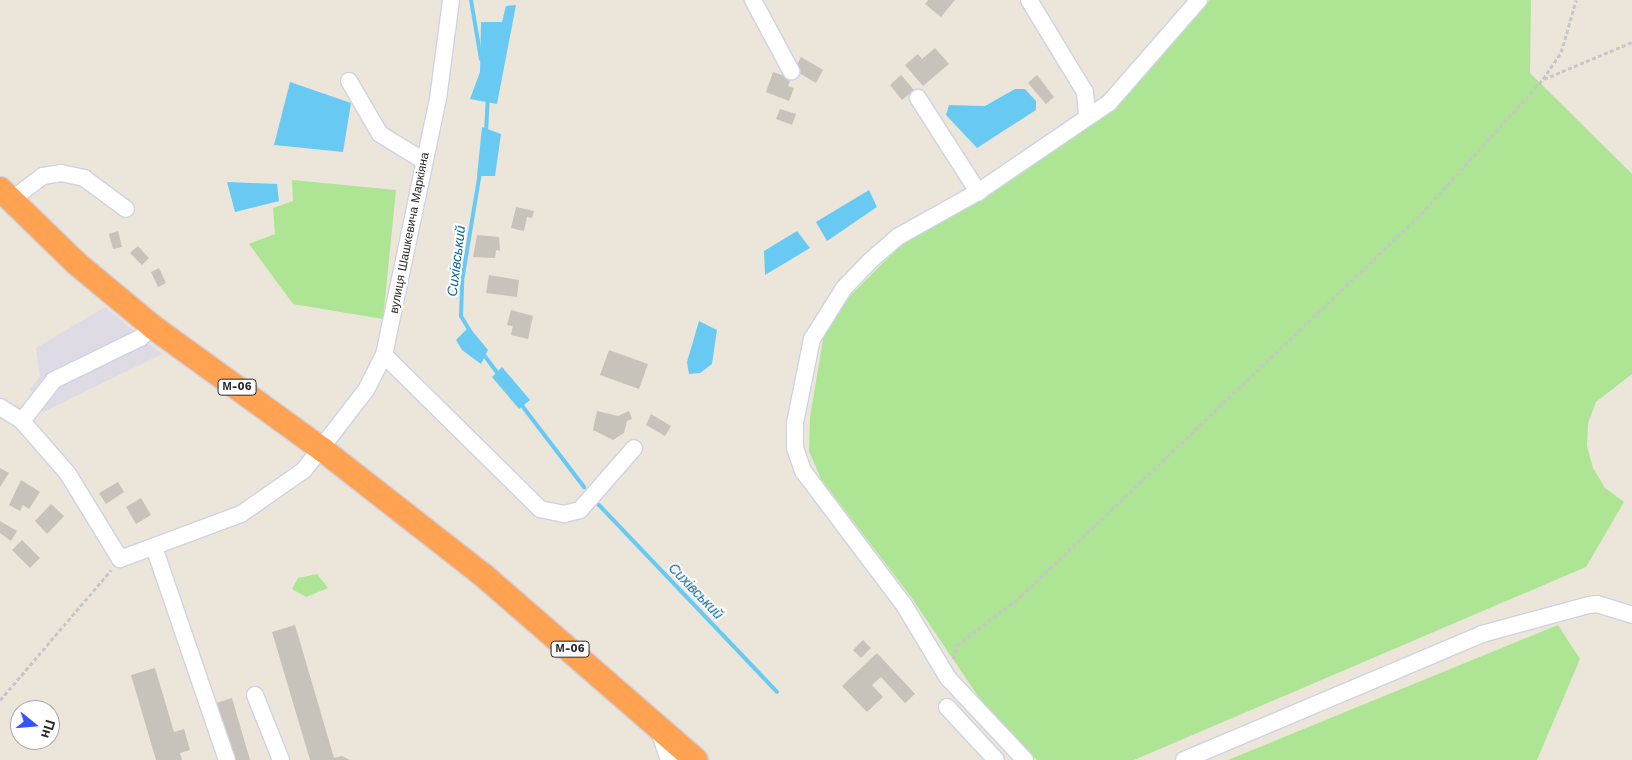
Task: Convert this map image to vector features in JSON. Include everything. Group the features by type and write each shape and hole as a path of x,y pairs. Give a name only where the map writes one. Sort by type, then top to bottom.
{"highway":[{"name":"М-06","path":"5,195 76,264 153,327 323,450 483,575 656,723 696,760"}],"street":[{"name":"вулиця Шашкевича Маркіяна","path":"120,559 241,514 275,493 323,450 366,390 384,355 424,161 451,0"},
{"path":"753,0 791,71"},
{"path":"1029,0 1085,92 1087,116"},
{"path":"1025,760 948,678 904,605 803,471 795,448 796,424 812,339 844,288 899,236 978,192 1087,116 1109,103 1199,0"},
{"path":"349,82 380,134 424,161"},
{"path":"918,98 978,192"},
{"path":"5,195 43,176 61,174 84,178 126,209"},
{"path":"22,421 54,380 140,338 153,327"},
{"path":"384,355 540,508 564,514 580,510 634,448"},
{"path":"0,407 22,421 68,474 120,559"},
{"path":"154,547 227,760"},
{"path":"1184,760 1482,634 1588,605 1632,615"},
{"path":"255,695 281,760"},
{"path":"947,707 996,760"},
{"path":"656,723 669,760"}],"path":[{"path":"948,678 957,645 1021,596 1149,470 1224,406 1421,214 1543,79 1560,52 1576,0"},
{"path":"1543,79 1632,42"},
{"path":"0,700 120,559"}],"shaded area":[{"path":"105,307 162,354 43,412 30,389 40,377 36,348"}],"green space":[{"path":"1210,0 1531,0 1530,73 1632,174 1632,374 1596,402 1588,423 1587,446 1593,468 1605,488 1624,502 1586,567 1134,760 1037,760 984,705 911,597 821,479 809,451 810,417 824,334 847,299 909,237 1110,105"},
{"path":"292,180 396,190 383,319 293,304 249,244 275,234 273,208 293,201"},
{"path":"317,574 328,588 306,597 292,589 298,578"},
{"path":"1558,625 1580,659 1537,760 1228,760"}],"water":[{"path":"516,5 497,104 470,99 480,72 481,22 502,22 506,6"},
{"path":"290,82 351,103 343,152 274,145"},
{"path":"1015,89 1025,89 1036,101 1036,110 977,148 946,115 949,105 985,106"},
{"path":"482,127 501,134 495,176 477,176"},
{"path":"227,182 277,184 279,201 235,212"},
{"path":"869,190 877,207 827,241 816,222"},
{"path":"797,231 810,248 765,275 764,251"},
{"path":"699,321 717,330 712,364 700,373 689,374 687,362"},
{"path":"469,327 488,350 481,364 462,350 456,340"},
{"path":"502,367 530,400 519,409 492,377"}],"building":[{"path":"928,0 955,0 941,17 925,4"},
{"path":"935,48 949,64 923,86 905,65 918,54 922,59"},
{"path":"801,57 823,70 816,83 794,70"},
{"path":"773,72 791,78 788,86 794,88 789,101 766,92"},
{"path":"901,75 914,90 902,100 890,85"},
{"path":"1037,75 1054,97 1046,104 1028,83"},
{"path":"780,109 796,114 792,125 776,119"},
{"path":"516,207 534,211 532,218 527,217 524,231 511,228"},
{"path":"118,231 122,247 113,249 109,234"},
{"path":"477,235 499,237 500,251 496,250 495,258 473,257"},
{"path":"138,246 149,258 142,265 130,253"},
{"path":"159,268 166,283 158,287 151,272"},
{"path":"489,275 519,280 517,297 486,293"},
{"path":"511,310 533,316 528,339 511,335 513,326 507,325"},
{"path":"609,350 648,364 639,389 600,375"},
{"path":"597,411 618,416 629,411 632,419 627,421 624,433 613,440 593,430"},
{"path":"651,414 671,426 665,436 646,425"},
{"path":"0,468 9,473 0,487"},
{"path":"21,480 40,492 29,509 23,505 20,511 9,505"},
{"path":"118,482 124,492 106,504 99,493"},
{"path":"141,498 151,515 136,524 126,507"},
{"path":"51,504 64,516 47,534 35,521"},
{"path":"0,521 17,531 11,541 0,533"},
{"path":"22,540 40,558 30,568 12,550"},
{"path":"295,625 334,758 342,756 350,760 310,760 272,632"},
{"path":"863,640 871,648 861,658 853,650"},
{"path":"877,653 915,694 905,703 881,677 872,685 883,697 867,712 842,686"},
{"path":"155,668 174,732 184,729 190,750 180,753 182,760 156,760 131,675"},
{"path":"232,698 250,760 229,760 213,704"}],"waterway":[{"name":"Сихівський","path":"471,0 481,59"},
{"name":"Сихівський","path":"486,133 488,98"},
{"name":"Сихівський","path":"470,331 461,316 462,281 480,172"},
{"name":"Сихівський","path":"484,355 499,375"},
{"name":"Сихівський","path":"520,403 584,487"},
{"name":"Сихівський","path":"599,505 777,692"}]}
